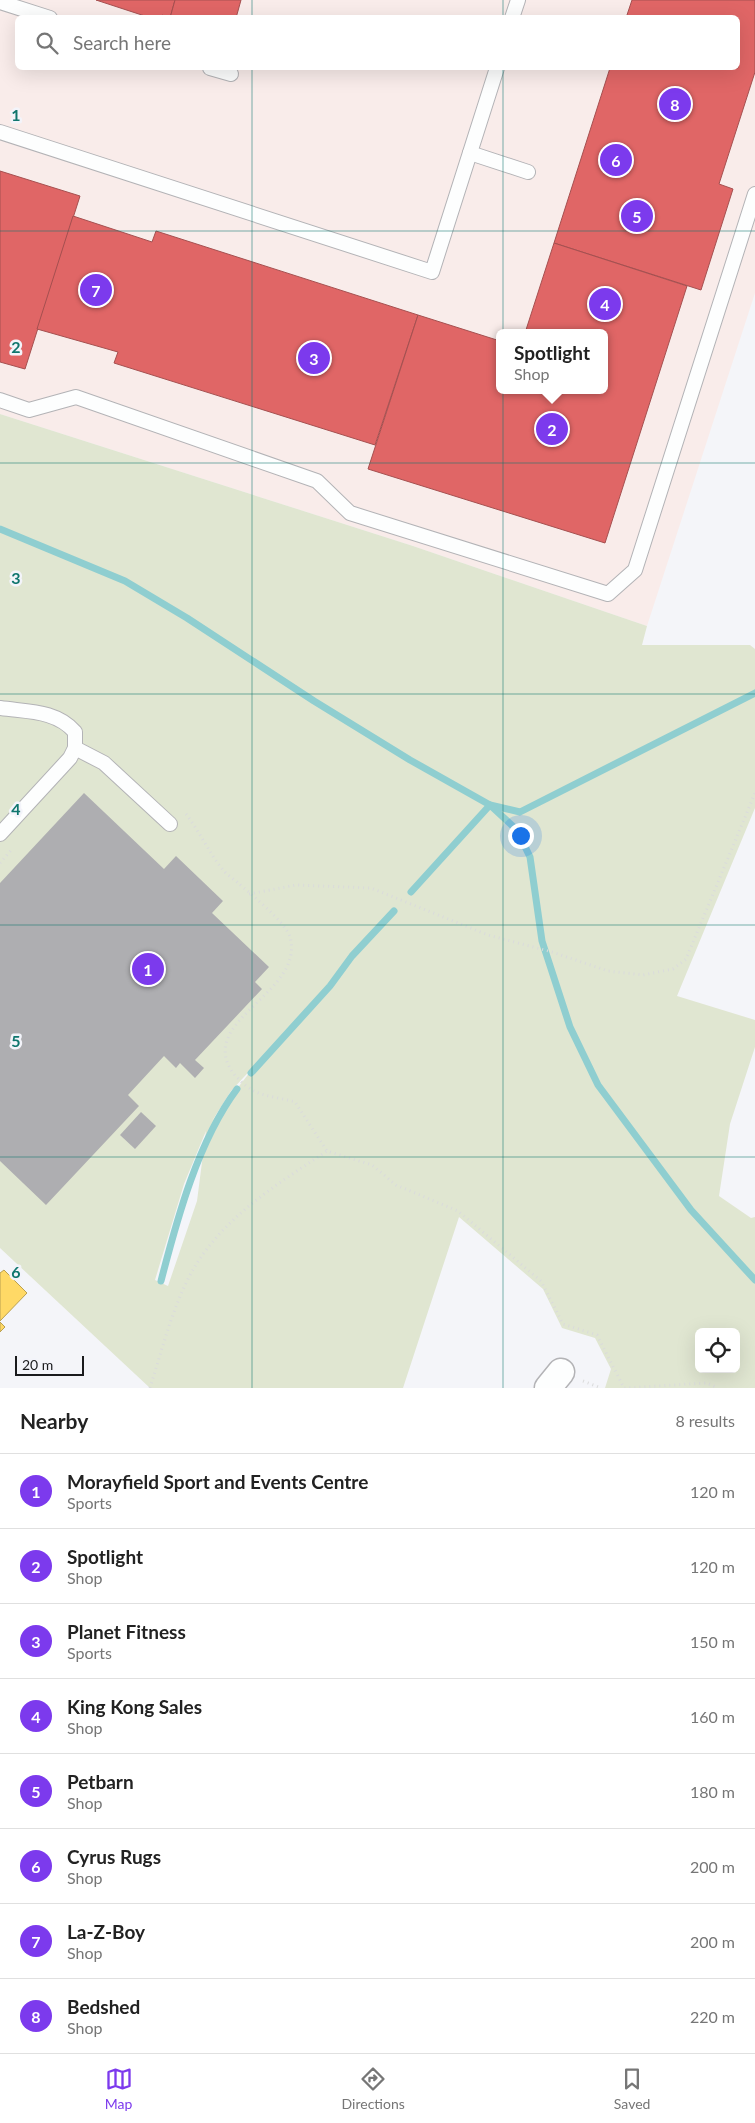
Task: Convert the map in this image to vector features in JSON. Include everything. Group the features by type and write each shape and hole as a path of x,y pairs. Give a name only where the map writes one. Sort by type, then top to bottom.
{"lane":[{"path":"513,15 518,0"},
{"path":"0,2 41,15"},
{"path":"217,70 231,74"},
{"path":"0,132 432,272 496,70"},
{"path":"470,153 528,172"},
{"path":"0,400 28,410 76,397 317,481 350,513 608,594 636,570 755,194"},
{"path":"0,708 46,713 60,718 76,732 74,748 70,758 0,834"},
{"path":"74,748 104,763 170,824"}],"path":[{"path":"249,894 296,885 371,888 488,935 552,952 608,971 643,975 673,969 686,958 755,793"},
{"path":"184,810 199,830 224,872 280,922 290,936 292,951 290,964 281,977 230,1032 224,1045 225,1059 232,1071 254,1091 295,1102 327,1151 372,1165 396,1185 458,1211 541,1281 563,1324 597,1335 623,1388 707,1383 718,1388"},
{"path":"150,1388 183,1290 205,1253 227,1226 255,1200 327,1151"}],"shaded area":[{"path":"0,0 755,0 755,293 647,626 413,546 0,414"}],"green space":[{"path":"0,414 413,546 647,626 642,645 750,645 755,649 755,808 677,996 755,1020 755,1047 730,1124 719,1196 751,1218 755,1217 755,1388 605,1388 611,1369 595,1338 562,1328 543,1289 459,1217 403,1388 150,1388 0,1248","holes":["257,1063 212,1121 231,1091","206,1131 197,1201 168,1286 155,1280 184,1184"]}],"building: Homes":[{"path":"4,1270 27,1293 0,1321 0,1273"},
{"path":"0,1322 5,1327 0,1332"}],"building: Shops":[{"path":"96,0 175,0 171,15 142,15"},
{"path":"175,0 241,0 237,15 171,15"},
{"path":"632,0 755,0 755,72 719,184 733,189 701,290 554,243 609,70 740,70 740,15 627,15"},
{"path":"0,171 80,196 25,369 0,362"},
{"path":"73,216 152,242 156,231 418,315 375,445 114,363 118,352 37,329"},
{"path":"554,243 687,286 605,543 368,469 418,315 496,340 496,394 608,394 608,329 526,329"}],"building: Other":[{"path":"84,793 164,869 176,856 223,901 212,913 269,967 255,982 262,989 195,1060 204,1068 195,1078 180,1063 176,1068 164,1056 128,1095 139,1106 46,1205 0,1161 0,883"},
{"path":"141,1112 156,1126 135,1149 120,1135"}],"waterway":[{"path":"0,529 125,581 187,618 314,701 410,760 490,805 520,812 755,693"},
{"path":"411,892 490,805 517,830 530,857 542,941 570,1027 598,1085 691,1210 755,1280"},
{"path":"251,1073 330,986 352,956 394,911"},
{"path":"161,1281 190,1181 211,1132 237,1089"}],"place":[{"name":"Bedshed","path":"675,104"},
{"name":"Cyrus Rugs","path":"616,160"},
{"name":"Petbarn","path":"637,216"},
{"name":"La-Z-Boy","path":"96,290"},
{"name":"King Kong Sales","path":"605,304"},
{"name":"Planet Fitness","path":"314,358"},
{"name":"Spotlight","path":"552,429"},
{"name":"Morayfield Sport and Events Centre","path":"148,969"}]}
